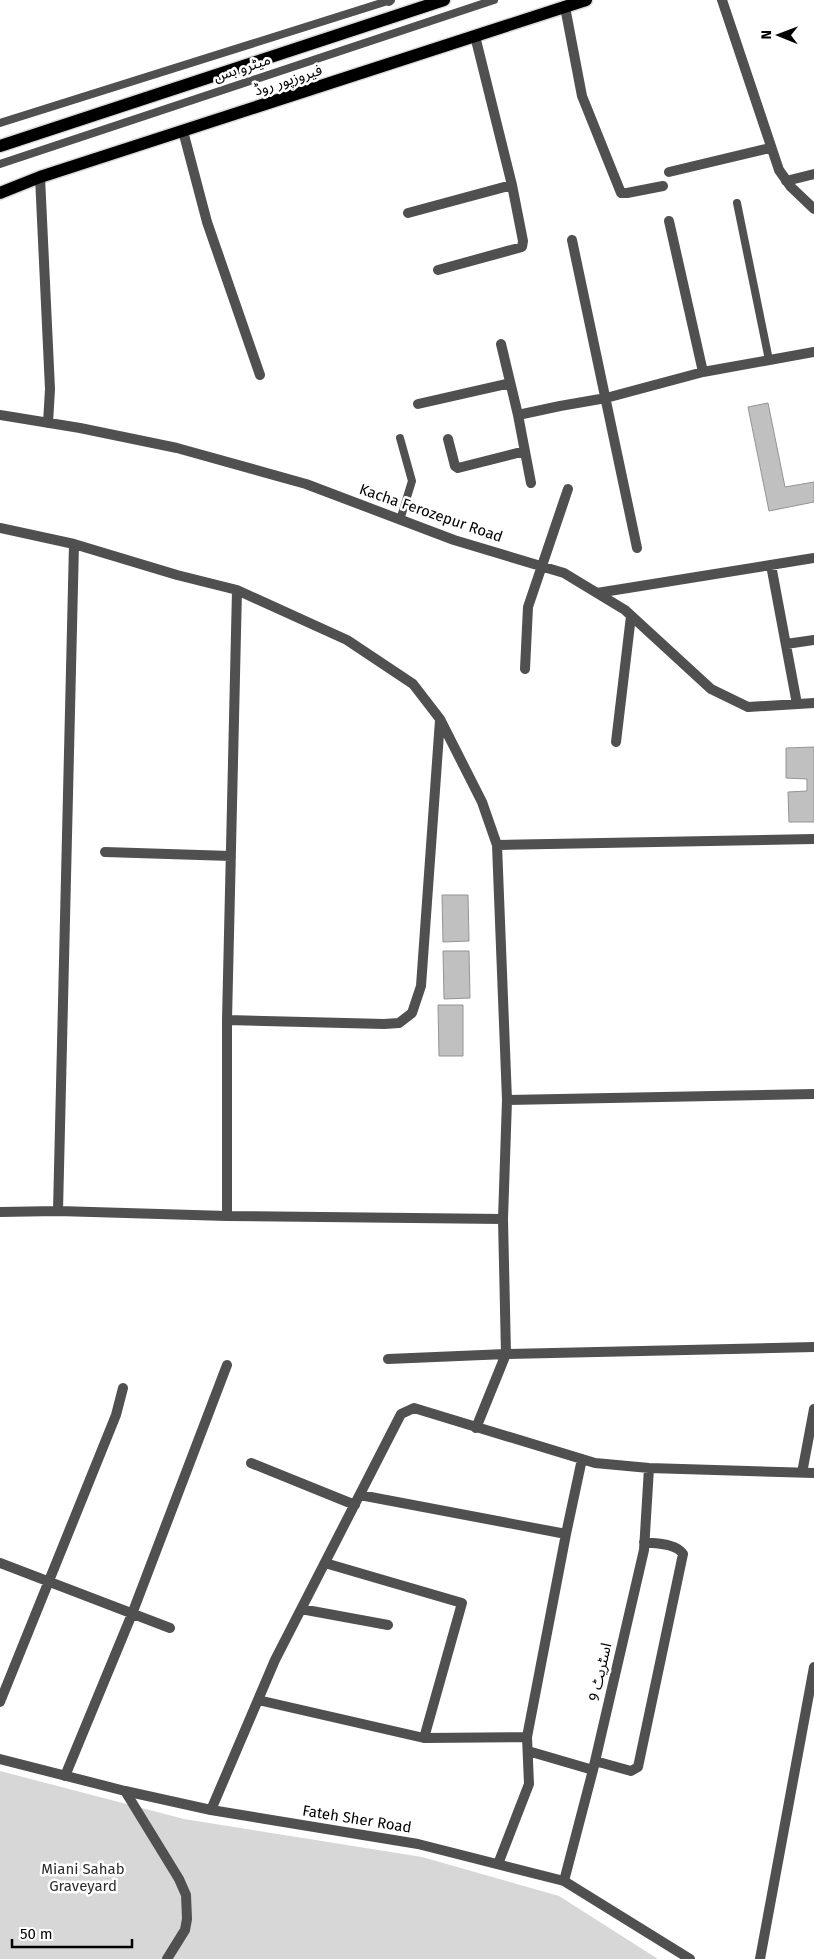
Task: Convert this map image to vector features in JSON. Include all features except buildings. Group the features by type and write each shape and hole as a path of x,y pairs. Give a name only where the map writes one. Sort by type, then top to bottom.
{"main road":[{"name":"فیروزپور روڈ","path":"0,146 444,0"},
{"name":"فیروزپور روڈ","path":"0,193 40,177 586,0"}],"street":[{"path":"722,0 770,148 779,170 786,181 814,209"},
{"path":"565,7 582,96 622,193 663,186"},
{"path":"438,270 522,247 523,241 512,185 474,36"},
{"path":"183,131 208,222 260,375"},
{"path":"669,172 770,148"},
{"path":"786,181 814,174"},
{"path":"40,177 50,390 48,423"},
{"path":"408,213 512,185"},
{"path":"669,221 704,372"},
{"path":"572,240 637,548"},
{"path":"501,344 518,415 531,483"},
{"path":"518,415 606,398 704,372 814,352"},
{"path":"418,404 510,383"},
{"name":"Kacha Ferozepur Road","path":"0,415 177,448 306,484 454,540 564,573 631,616 711,689 748,707 814,703"},
{"path":"448,439 454,466 458,468 525,451"},
{"path":"525,669 528,607 568,489"},
{"path":"0,528 74,544 177,575 237,590 348,640 414,684 440,719 482,802 497,845 507,1100 503,1219 506,1354 476,1428"},
{"path":"58,1211 74,544"},
{"path":"597,593 814,558"},
{"path":"771,565 797,704"},
{"path":"227,1216 227,1020 237,590"},
{"path":"616,742 631,616"},
{"path":"786,644 814,640"},
{"path":"227,1020 384,1024 399,1023 412,1013 421,986 440,719"},
{"path":"497,845 814,838"},
{"path":"105,852 231,856"},
{"path":"507,1100 814,1094"},
{"path":"0,1212 58,1211 227,1216 503,1219"},
{"path":"388,1359 506,1354 814,1347"},
{"path":"65,1776 132,1614 227,1366"},
{"path":"0,1702 116,1415 123,1388"},
{"path":"211,1810 275,1660 401,1414 414,1408 595,1463 649,1468 814,1473"},
{"path":"802,1473 814,1409"},
{"path":"498,1864 529,1784 527,1737 582,1459"},
{"path":"251,1463 355,1505"},
{"name":"اسٹریٹ 9","path":"564,1881 594,1766 644,1542 649,1468"},
{"path":"360,1495 566,1534"},
{"path":"528,1751 594,1766 631,1771 638,1767 683,1554 674,1547 644,1542"},
{"path":"0,1563 170,1628"},
{"path":"325,1563 462,1603 424,1738"},
{"path":"301,1609 388,1625"},
{"path":"760,1959 814,1667"},
{"path":"258,1700 424,1738 527,1737"},
{"name":"Fateh Sher Road","path":"0,1759 125,1791 211,1810 418,1844 564,1881 690,1959"},
{"path":"125,1791 179,1879 186,1895 187,1919 184,1930 167,1959"}],"lane":[{"path":"0,123 389,0"},
{"name":"میٹرو بس","path":"0,164 494,0"},
{"path":"737,203 768,360"},
{"path":"400,438 412,480 400,520"}],"green space":[{"name":"Miani Sahab Graveyard","path":"0,1771 184,1819 422,1857 559,1896 658,1959 0,1959"}]}
